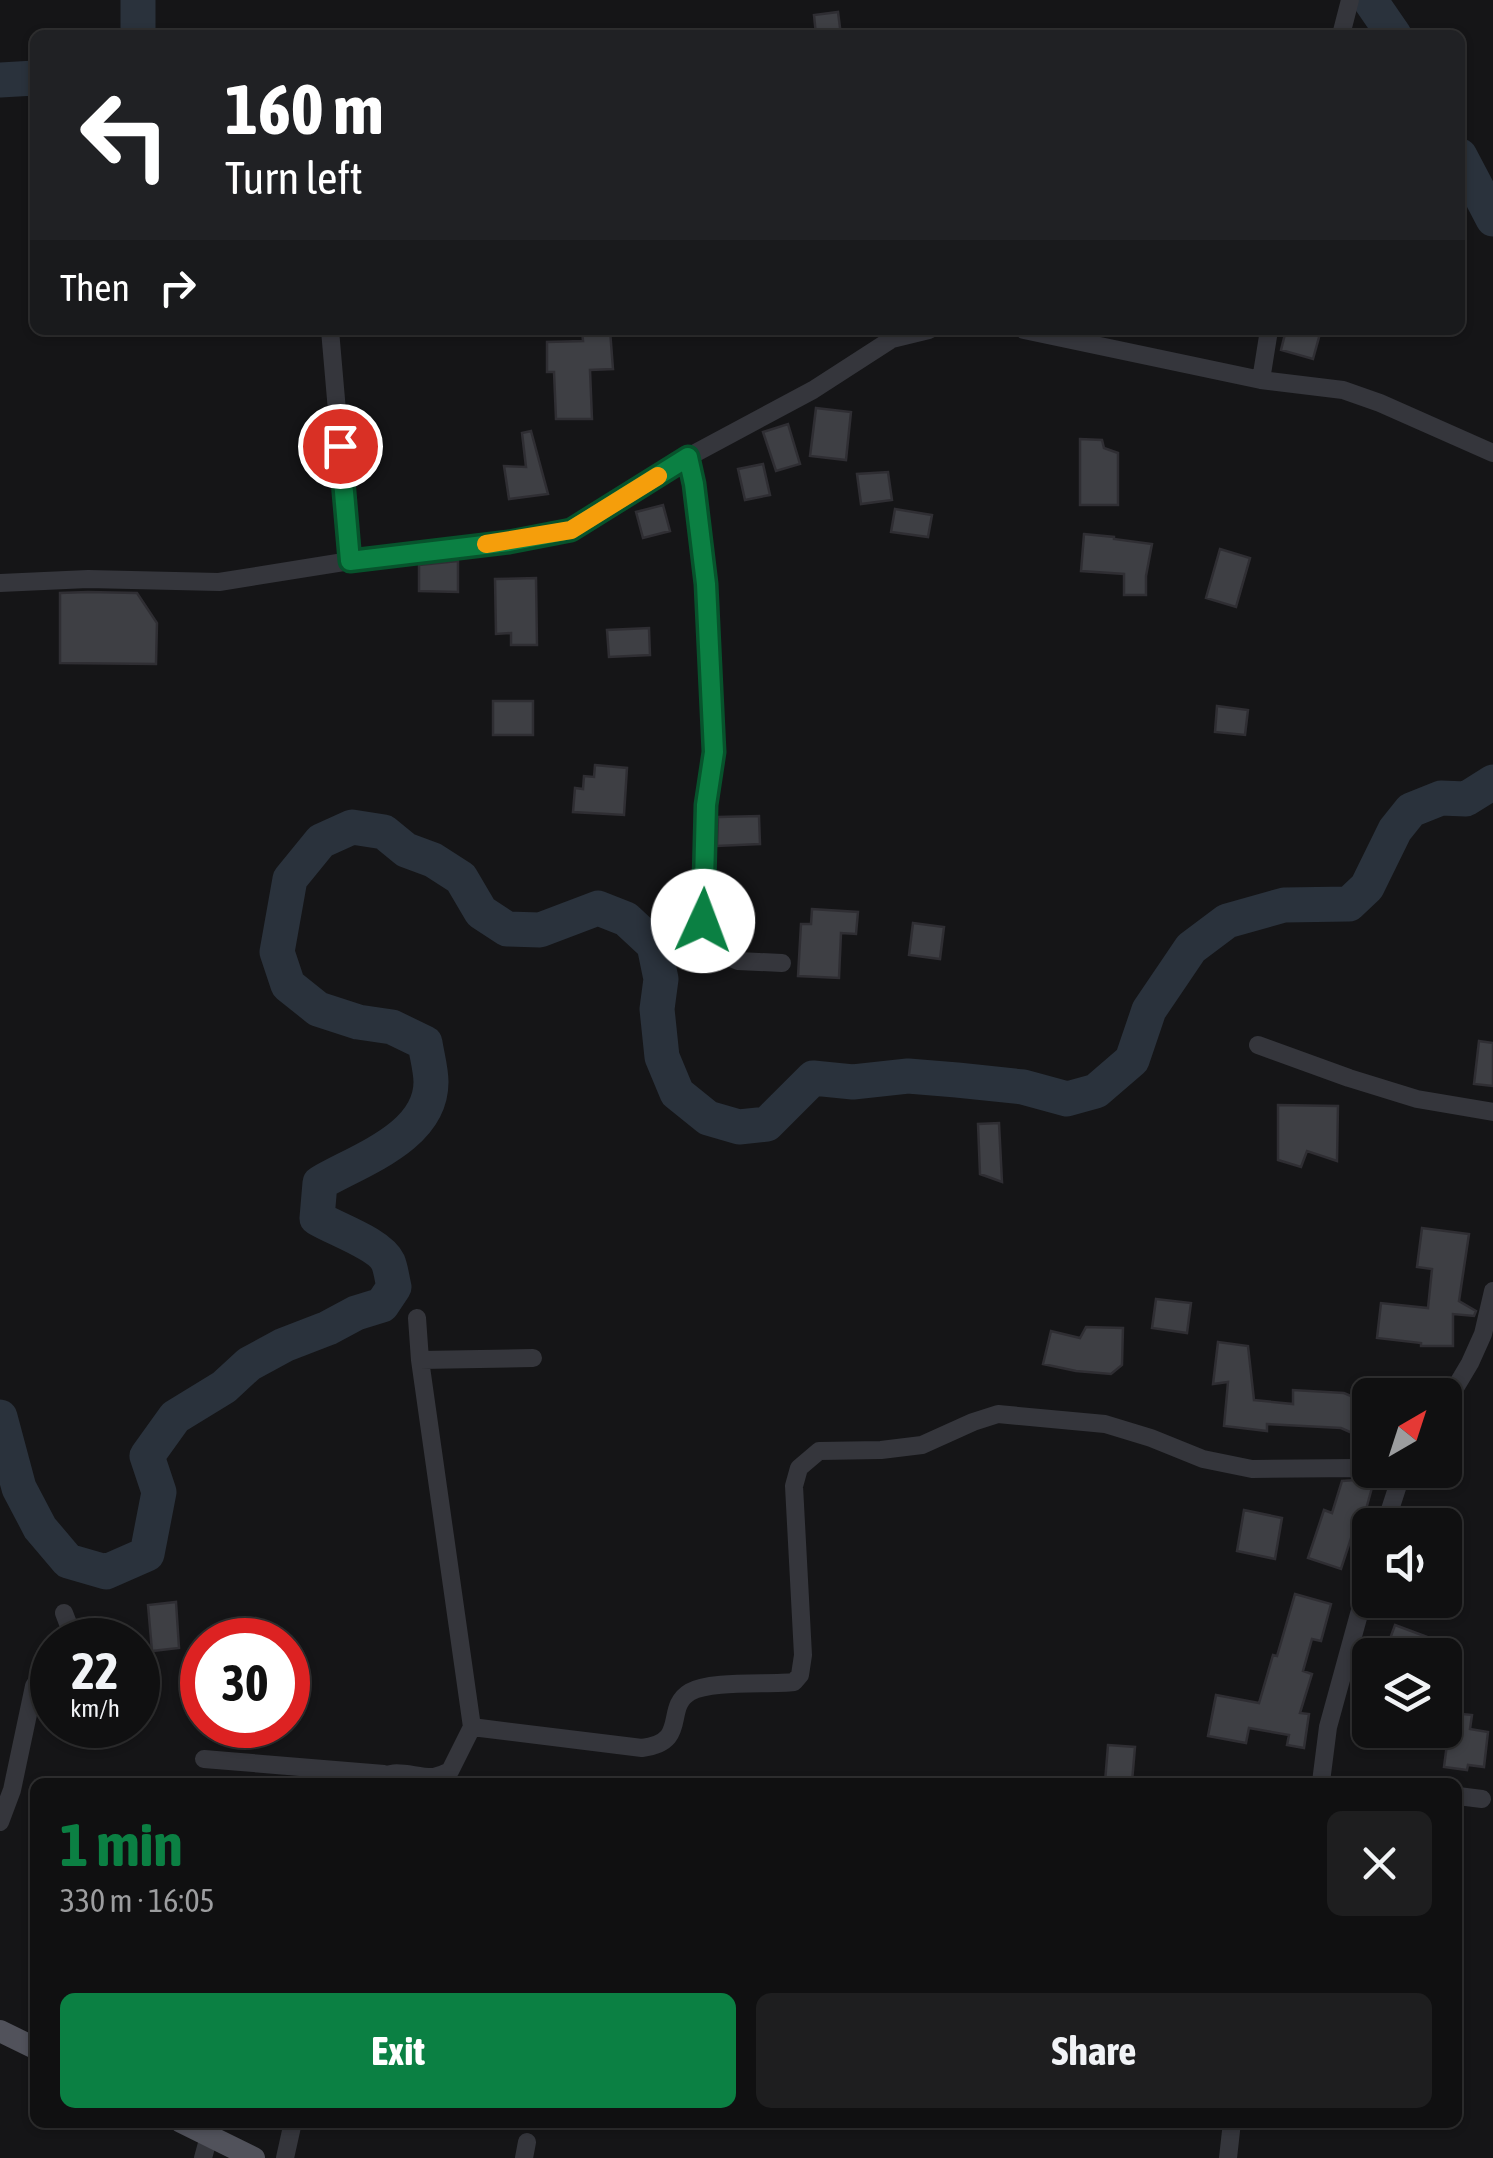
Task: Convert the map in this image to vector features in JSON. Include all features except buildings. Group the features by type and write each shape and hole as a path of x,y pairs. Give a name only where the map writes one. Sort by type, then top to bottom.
{"main road":[{"path":"0,2031 30,2046"},
{"path":"188,2128 206,2147 254,2158"}],"street":[{"path":"1343,30 1350,0"},
{"path":"330,335 350,561"},
{"path":"0,583 88,579 219,582 571,530 688,457 813,390 892,339 908,335"},
{"path":"1048,335 1261,380 1343,390 1493,453"},
{"path":"1261,380 1268,335"},
{"path":"688,457 706,584 714,752 706,805 703,921 713,950 738,961 782,963"},
{"path":"1258,1046 1417,1099 1493,1112"},
{"path":"1461,1378 1482,1334 1493,1292"},
{"path":"204,1758 380,1778 396,1772 436,1777 450,1771 472,1727 417,1318"},
{"path":"420,1360 533,1358"},
{"path":"472,1727 642,1748 665,1742 682,1699 691,1691 710,1686 794,1682 800,1675 803,1655 794,1486 799,1468 820,1451 922,1445 998,1414 1105,1424 1203,1459 1252,1469 1352,1468"},
{"path":"64,1612 67,1618"},
{"path":"1322,1778 1328,1727 1358,1618"},
{"path":"0,1822 12,1790 30,1705"},
{"path":"1462,1796 1482,1799"},
{"path":"285,2158 292,2128"},
{"path":"1228,2158 1231,2128"}],"waterway":[{"path":"138,0 138,30"},
{"path":"1370,0 1391,30"},
{"path":"0,80 30,78"},
{"path":"1465,166 1493,219"},
{"path":"0,1417 19,1488 40,1528 68,1561 106,1572 147,1554 159,1492 147,1456 175,1417 224,1387 249,1364 284,1345 382,1305 394,1287 383,1255 317,1218 320,1183 390,1145 419,1118 428,1101 431,1082 425,1043 392,1027 358,1022 318,1009 288,985 277,952 290,879 321,841 352,827 384,832 406,850 433,860 461,878 481,912 507,929 540,930 598,908 626,919 654,945 661,979 657,1009 662,1057 677,1093 708,1118 739,1127 767,1124 813,1078 853,1082 908,1076 957,1080 1023,1087 1067,1099 1096,1091 1132,1060 1149,1010 1191,948 1227,921 1284,905 1349,904 1367,887 1395,830 1411,810 1441,798 1466,799 1493,782"}],"slow traffic":[{"path":"486,544 571,530 658,476"}],"route":[{"path":"340,446 350,561 509,542 571,530 688,457 706,584 714,752 706,805 703,921"}]}
